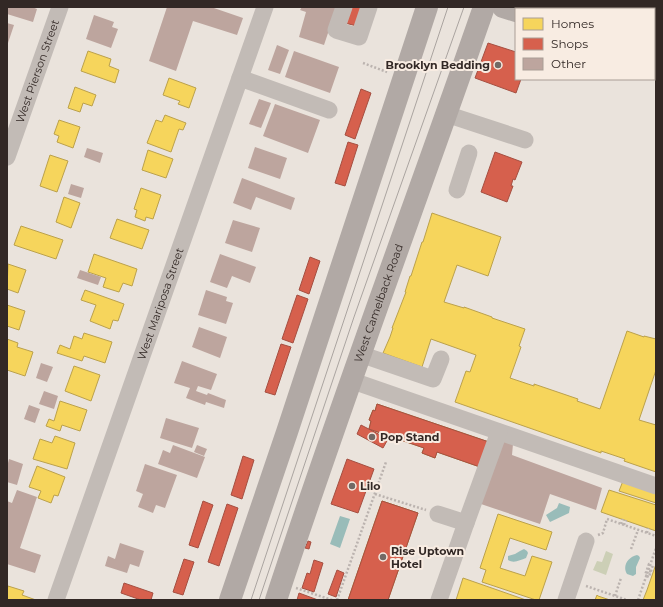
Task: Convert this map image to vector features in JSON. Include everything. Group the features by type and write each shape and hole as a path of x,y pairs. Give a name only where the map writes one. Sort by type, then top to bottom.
{"main road":[{"path":"230,600 292,418 427,7"},
{"name":"West Camelback Road","path":"279,592 350,380 484,7"},
{"path":"503,7 515,12"}],"street":[{"name":"West Pierson Street","path":"7,157 60,7"},
{"name":"West Mariposa Street","path":"56,600 265,7"},
{"path":"344,7 336,30 359,37 369,7"},
{"path":"240,78 329,110"},
{"path":"446,114 525,140"},
{"path":"457,190 469,154"},
{"path":"360,354 433,379 441,359"},
{"path":"350,380 656,486"},
{"path":"439,600 499,432"},
{"path":"438,514 466,523"},
{"path":"566,600 586,541"}],"path":[{"path":"363,63 387,72"},
{"path":"337,600 386,462"},
{"path":"375,494 438,514"},
{"path":"586,541 603,533 609,514"},
{"path":"607,519 656,536"},
{"path":"622,524 624,520"},
{"path":"645,532 647,527"},
{"path":"631,549 638,530"},
{"path":"647,576 649,577 653,565 656,548"},
{"path":"638,600 649,570 653,565"},
{"path":"649,570 653,572"},
{"path":"615,596 621,578"},
{"path":"572,582 627,600"},
{"path":"279,592 332,600"}],"green space":[{"path":"606,551 613,554 606,575 593,570 597,561 602,562"}],"water":[{"path":"559,503 570,507 569,513 550,522 546,515 557,508"},
{"path":"340,516 350,519 340,548 330,544"},
{"path":"524,549 528,553 526,558 515,562 508,560 508,556"},
{"path":"637,555 640,558 636,567 636,574 633,576 627,574 625,568 627,562"}],"building: Homes":[{"path":"88,51 111,59 109,66 119,70 115,83 81,71"},
{"path":"169,78 196,88 189,108 178,104 180,101 163,95"},
{"path":"75,87 96,95 92,106 83,103 80,112 68,108"},
{"path":"165,115 186,123 183,130 179,129 171,152 147,143 156,120 162,122"},
{"path":"59,120 80,127 73,148 57,142 59,136 54,134"},
{"path":"148,150 173,159 166,178 142,170"},
{"path":"50,155 68,161 57,192 40,186"},
{"path":"141,188 161,195 153,219 146,217 145,221 135,217 137,210 134,209"},
{"path":"64,197 80,203 71,228 56,222"},
{"path":"432,213 501,237 488,276 457,265 444,302 464,307 525,329 519,346 521,347 510,378 534,386 534,384 578,399 577,401 600,409 627,331 644,337 656,339 656,370 639,420 656,425 656,472 624,461 625,459 601,451 601,453 455,402 466,371 470,372 476,355 431,339 422,367 383,353 406,292 410,276"},
{"path":"117,219 149,230 142,249 110,238"},
{"path":"21,226 63,240 56,259 14,245"},
{"path":"94,254 137,269 132,286 123,283 119,292 103,287 106,278 88,272"},
{"path":"8,264 26,270 18,293 7,289"},
{"path":"85,290 124,304 118,321 113,320 110,329 90,321 96,305 81,300"},
{"path":"7,305 25,311 19,330 7,326"},
{"path":"84,333 112,342 105,363 84,356 82,361 57,353 60,345 70,349 74,336 82,339"},
{"path":"7,339 18,343 17,347 33,352 25,376 7,370"},
{"path":"74,366 100,375 91,401 65,391"},
{"path":"60,401 87,410 80,431 62,425 60,431 46,426 49,419 54,421"},
{"path":"377,404 489,442 480,467 437,452 435,458 422,453 424,448 369,429 371,421 369,420 373,410 375,411"},
{"path":"55,436 75,443 67,469 33,459 40,439 52,443"},
{"path":"37,466 65,477 58,496 54,495 51,503 38,498 41,491 29,487"},
{"path":"623,481 656,492 656,503 619,491"},
{"path":"609,490 656,505 656,531 601,512"},
{"name":"Rise Uptown Hotel","path":"382,501 418,513 388,600 348,600"},
{"path":"498,514 552,532 546,550 510,538 500,568 525,576 532,556 552,562 539,600 482,582 486,570 480,568"},
{"path":"656,564 656,600 643,600 647,590"},
{"path":"463,578 526,600 456,600"},
{"path":"8,586 24,591 22,595 36,600 7,600"},
{"path":"597,595 598,596 610,600 595,600"}],"building: Shops":[{"path":"350,7 363,7 357,26 345,23"},
{"name":"Brooklyn Bedding","path":"488,43 515,52 515,80 521,80 516,93 475,78"},
{"path":"361,89 371,93 355,139 345,135"},
{"path":"348,142 358,145 345,186 335,183"},
{"path":"495,152 522,162 515,180 513,179 511,186 513,186 507,202 481,192"},
{"path":"310,257 320,261 309,294 299,290"},
{"path":"297,295 308,299 293,343 282,339"},
{"path":"281,344 291,347 275,395 265,392"},
{"path":"377,404 489,442 480,467 437,452 435,458 422,453 424,448 369,429 371,421 369,420 373,410 375,411"},
{"name":"Pop Stand","path":"361,425 388,439 383,448 357,434"},
{"path":"243,456 254,460 242,499 231,495"},
{"name":"Lilo","path":"347,459 374,469 358,513 331,504"},
{"path":"203,501 213,505 198,548 189,545"},
{"name":"Rise Uptown Hotel","path":"382,501 418,513 388,600 348,600"},
{"path":"227,504 238,508 219,566 208,562"},
{"path":"308,541 311,542 309,549 305,548"},
{"path":"184,559 194,562 183,595 173,592"},
{"path":"314,560 323,563 314,592 302,588 307,573 310,574"},
{"path":"337,570 344,573 336,597 328,594"},
{"path":"124,583 153,593 151,600 141,600 121,593"},
{"path":"299,593 318,600 297,600"}],"building: Other":[{"path":"7,7 32,7 37,9 33,22 7,14"},
{"path":"167,7 211,7 243,18 237,35 193,21 176,71 149,61"},
{"path":"302,7 340,7 336,9 324,45 299,37 306,12 300,10"},
{"path":"94,15 114,22 112,27 118,29 111,48 86,39"},
{"path":"7,23 14,25 7,46"},
{"path":"277,45 289,50 280,74 268,70"},
{"path":"294,51 339,67 330,93 285,77"},
{"path":"259,99 271,103 261,128 249,124"},
{"path":"275,104 320,120 308,153 263,136"},
{"path":"255,147 287,158 280,179 248,168"},
{"path":"87,148 103,153 100,163 84,157"},
{"path":"242,178 295,198 291,210 256,197 251,210 233,203"},
{"path":"71,184 84,188 81,198 68,194"},
{"path":"233,220 260,228 252,252 225,243"},
{"path":"220,254 256,267 250,283 232,276 227,288 210,282"},
{"path":"80,270 101,277 98,285 77,278"},
{"path":"206,290 227,297 226,301 233,303 226,324 198,315"},
{"path":"199,327 227,337 220,358 192,347"},
{"path":"182,361 217,374 211,390 198,386 196,391 207,395 208,393 226,400 224,408 206,402 205,405 186,398 190,388 174,383"},
{"path":"41,363 53,367 47,382 36,378"},
{"path":"44,391 58,396 54,409 39,404"},
{"path":"29,405 40,409 35,423 24,419"},
{"path":"166,418 199,428 192,448 160,438"},
{"path":"506,441 513,444 512,455 602,488 596,510 550,494 540,524 478,503 499,443"},
{"path":"173,445 205,457 197,478 158,464 163,450 170,453"},
{"path":"197,445 207,449 204,456 194,452"},
{"path":"9,459 23,464 17,485 7,482 7,467"},
{"path":"145,464 177,475 165,508 156,505 153,513 138,507 143,494 136,491"},
{"path":"17,490 37,497 20,548 41,555 35,573 7,564 7,501 12,503"},
{"path":"120,543 144,551 139,567 130,564 127,573 105,566 108,556 115,559"}],"tram line":[{"path":"251,600 448,7"},
{"path":"259,600 354,317 464,7"}],"place":[{"name":"Brooklyn Bedding","path":"498,65"},
{"name":"Pop Stand","path":"372,437"},
{"name":"Lilo","path":"352,486"},
{"name":"Rise Uptown Hotel","path":"383,557"}]}
